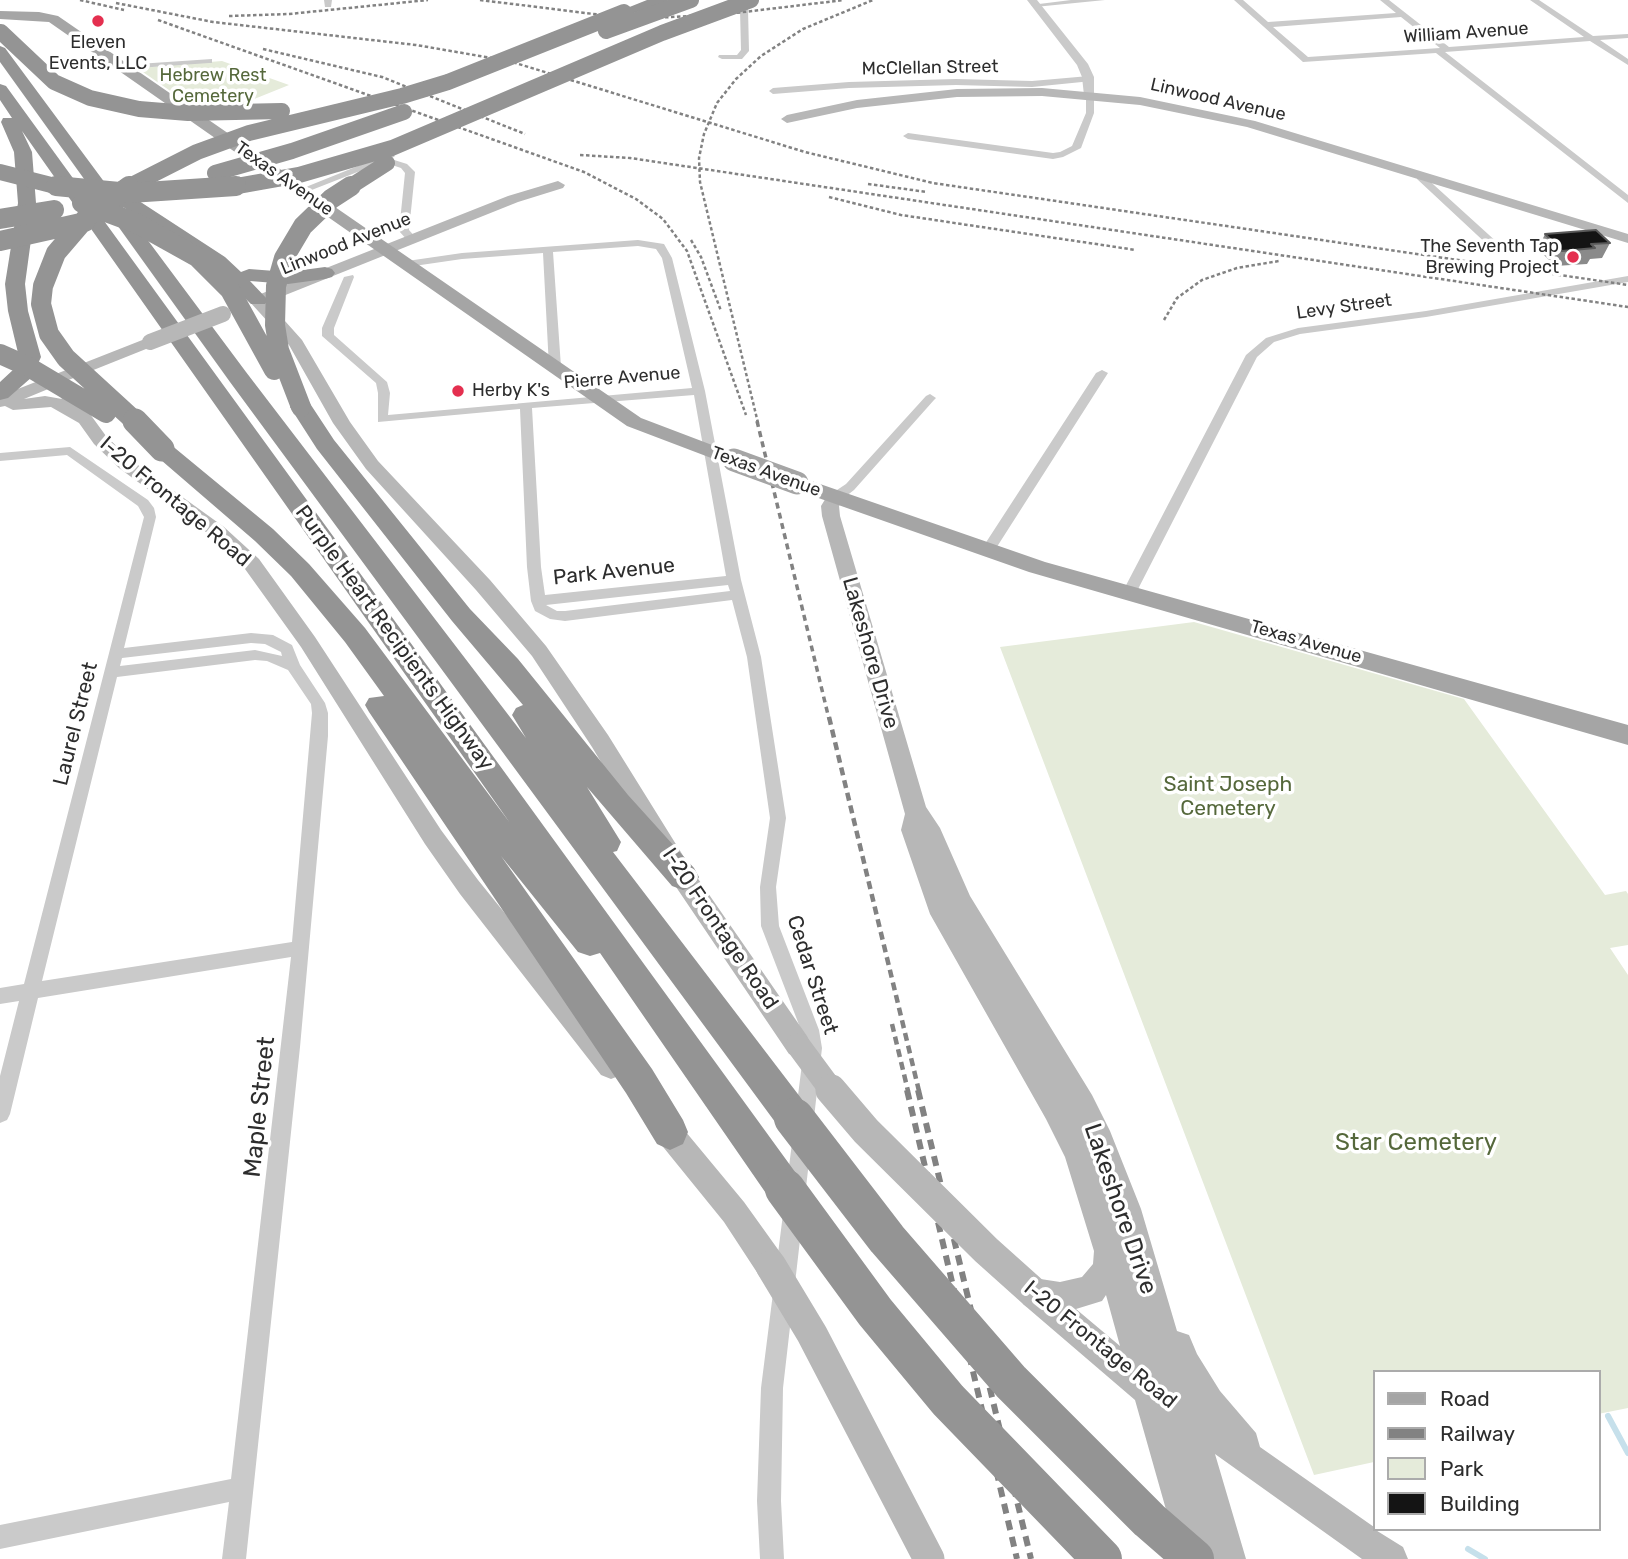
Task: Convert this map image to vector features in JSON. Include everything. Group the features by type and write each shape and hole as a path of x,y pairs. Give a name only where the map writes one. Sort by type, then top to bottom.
{"highway":[{"path":"0,32 54,82 90,98 154,111 242,114 330,104 391,91 661,0"},
{"path":"0,219 164,186 292,151 387,118 691,0"},
{"path":"0,241 187,198 288,169 399,130 676,19 737,0"},
{"path":"0,172 46,185 107,192 184,191 249,184 320,170 368,156 705,15 751,0"},
{"path":"624,12 437,85 260,130 209,147 145,176 86,218 56,253 43,286 41,304 48,334 66,358 125,411 162,449 264,534 300,570 355,635 479,807 747,1135"},
{"name":"Purple Heart Recipients Highway","path":"0,32 91,178 723,1025 887,1239 1011,1382 1149,1520 1195,1559"},
{"path":"301,407 279,350 274,310 276,286 284,258 303,226 331,199 363,176 541,85"},
{"name":"Purple Heart Recipients Highway","path":"0,89 525,820 874,1312 948,1400 1102,1559"},
{"path":"0,95 11,128 23,152 27,203 15,285 18,312 30,350 29,363 15,382 0,393"},
{"path":"91,178 218,261 258,300"},
{"path":"0,187 63,198 102,209 159,234 197,257 230,290 289,394 301,407 325,444 460,615 508,666 617,803 683,877"},
{"path":"218,261 259,277 288,278 325,273"},
{"path":"24,330 57,379"},
{"path":"0,354 82,397 162,449"},
{"path":"235,511 296,583 639,1081 670,1132"},
{"path":"460,615 723,1025"}],"main road":[{"name":"Texas Avenue","path":"0,32 18,15 53,19 642,426 797,483 843,492 988,550 1129,593 1628,734"},
{"name":"Linwood Avenue","path":"787,119 857,104 933,94 1023,91 1090,95 1158,104 1244,123 1628,239"},
{"name":"Linwood Avenue","path":"150,342 385,249 558,185"},
{"path":"311,366 287,312 298,293 325,273"},
{"name":"I-20 Frontage Road","path":"258,300 296,343 342,423 372,465 483,585 539,651 613,762 683,877 798,1045 866,1131 986,1250 1034,1293 1150,1391 1272,1476"},
{"path":"0,402 150,342"},
{"name":"I-20 Frontage Road","path":"57,379 94,433 125,464 217,531 252,564 308,642 433,837 469,887 645,1109 670,1132 734,1212 812,1334 929,1559"},
{"path":"0,408 30,402 56,403 69,409 94,433"},
{"name":"Lakeshore Drive","path":"843,492 830,506 831,516 915,810 914,830 937,903 1056,1110 1077,1152 1109,1249 1195,1559"},
{"name":"Lakeshore Drive","path":"915,810 928,828 961,903 1088,1116 1126,1209 1229,1559"},
{"path":"1034,1293 1060,1297 1091,1290 1107,1270 1109,1249"},
{"path":"1147,1280 1185,1364 1209,1402 1272,1476 1391,1559"}],"street":[{"path":"722,57 738,57 745,51 744,9 737,0"},
{"path":"1034,2 1101,0"},
{"path":"1238,0 1266,24 1403,15"},
{"path":"1384,0 1628,200"},
{"path":"1535,0 1628,63"},
{"path":"908,136 1053,156 1076,148 1090,113 1089,79 1078,58 1034,2"},
{"name":"William Avenue","path":"1266,24 1306,60 1628,36"},
{"path":"124,67 209,61"},
{"name":"McClellan Street","path":"772,91 862,85 980,82 1032,84 1089,79"},
{"path":"301,191 412,148"},
{"path":"382,159 404,166 410,172 404,231 411,239"},
{"path":"1420,177 1494,246"},
{"name":"Cedar Street","path":"548,251 638,243 662,248 667,258 699,391 736,587 754,657 777,806 777,828 768,887 770,926 810,1030 814,1058 772,1388 769,1488 772,1559"},
{"path":"407,264 449,257 548,251 555,367"},
{"name":"Pierre Avenue","path":"349,276 328,328 328,337 381,382 385,398 382,419 672,391 699,391"},
{"name":"Levy Street","path":"1129,593 1252,355 1270,340 1297,331 1426,314 1628,279"},
{"path":"988,550 1102,373"},
{"path":"843,492 930,398"},
{"name":"Park Avenue","path":"526,406 538,601 547,613 565,616 736,587"},
{"name":"Laurel Street","path":"0,457 69,451 78,454 148,508 150,517 0,1114"},
{"path":"116,654 260,638 275,641 287,649 293,666"},
{"path":"111,672 255,655 282,660 293,666"},
{"name":"Maple Street","path":"234,1559 278,1167 320,736 317,703 293,666"},
{"path":"0,996 299,948"},
{"path":"0,1537 242,1489"}],"green space":[{"name":"Hebrew Rest Cemetery","path":"222,61 289,85 222,112 201,112 137,68"},
{"path":"1194,622 1464,699 1605,895 1626,891 1628,945 1610,948 1628,975 1628,1408 1600,1414 1600,1370 1372,1370 1372,1462 1314,1475 1000,647"}],"building":[{"path":"1596,230 1610,243 1591,244 1595,248 1562,251 1545,234"}],"waterway":[{"path":"1608,1416 1628,1453"},
{"path":"1468,1549 1485,1559"}],"railway":[{"path":"80,0 124,10"},
{"path":"229,16 289,14 428,0"},
{"path":"480,0 610,16 653,18 727,14 844,0"},
{"path":"709,122 717,103 736,79 761,56 803,29 873,0"},
{"path":"116,3 213,22 416,45 509,61 709,122"},
{"path":"158,20 584,172 636,199 663,219 687,251 746,415"},
{"path":"263,49 382,77 525,134"},
{"path":"699,168 699,158 709,122"},
{"path":"709,122 805,152 933,183 1628,285"},
{"path":"580,155 630,158 699,168"},
{"path":"699,168 1628,307"},
{"path":"699,168 700,182 758,423"},
{"path":"868,184 927,192"},
{"path":"829,197 901,215 1136,250"},
{"path":"691,240 701,257 721,311"},
{"path":"1164,320 1177,298 1202,280 1237,268 1279,261"},
{"path":"757,421 829,719"},
{"path":"829,717 919,1091"},
{"path":"892,1024 908,1091"},
{"path":"907,1090 1017,1559"},
{"path":"918,1090 1031,1559"}],"place":[{"name":"Eleven Events, LLC","path":"98,21"},
{"name":"The Seventh Tap Brewing Project","path":"1573,257"},
{"name":"Herby K's","path":"458,391"}],"park label":[{"name":"Saint Joseph Cemetery","path":"1228,797"},
{"name":"Star Cemetery","path":"1416,1143"}]}
